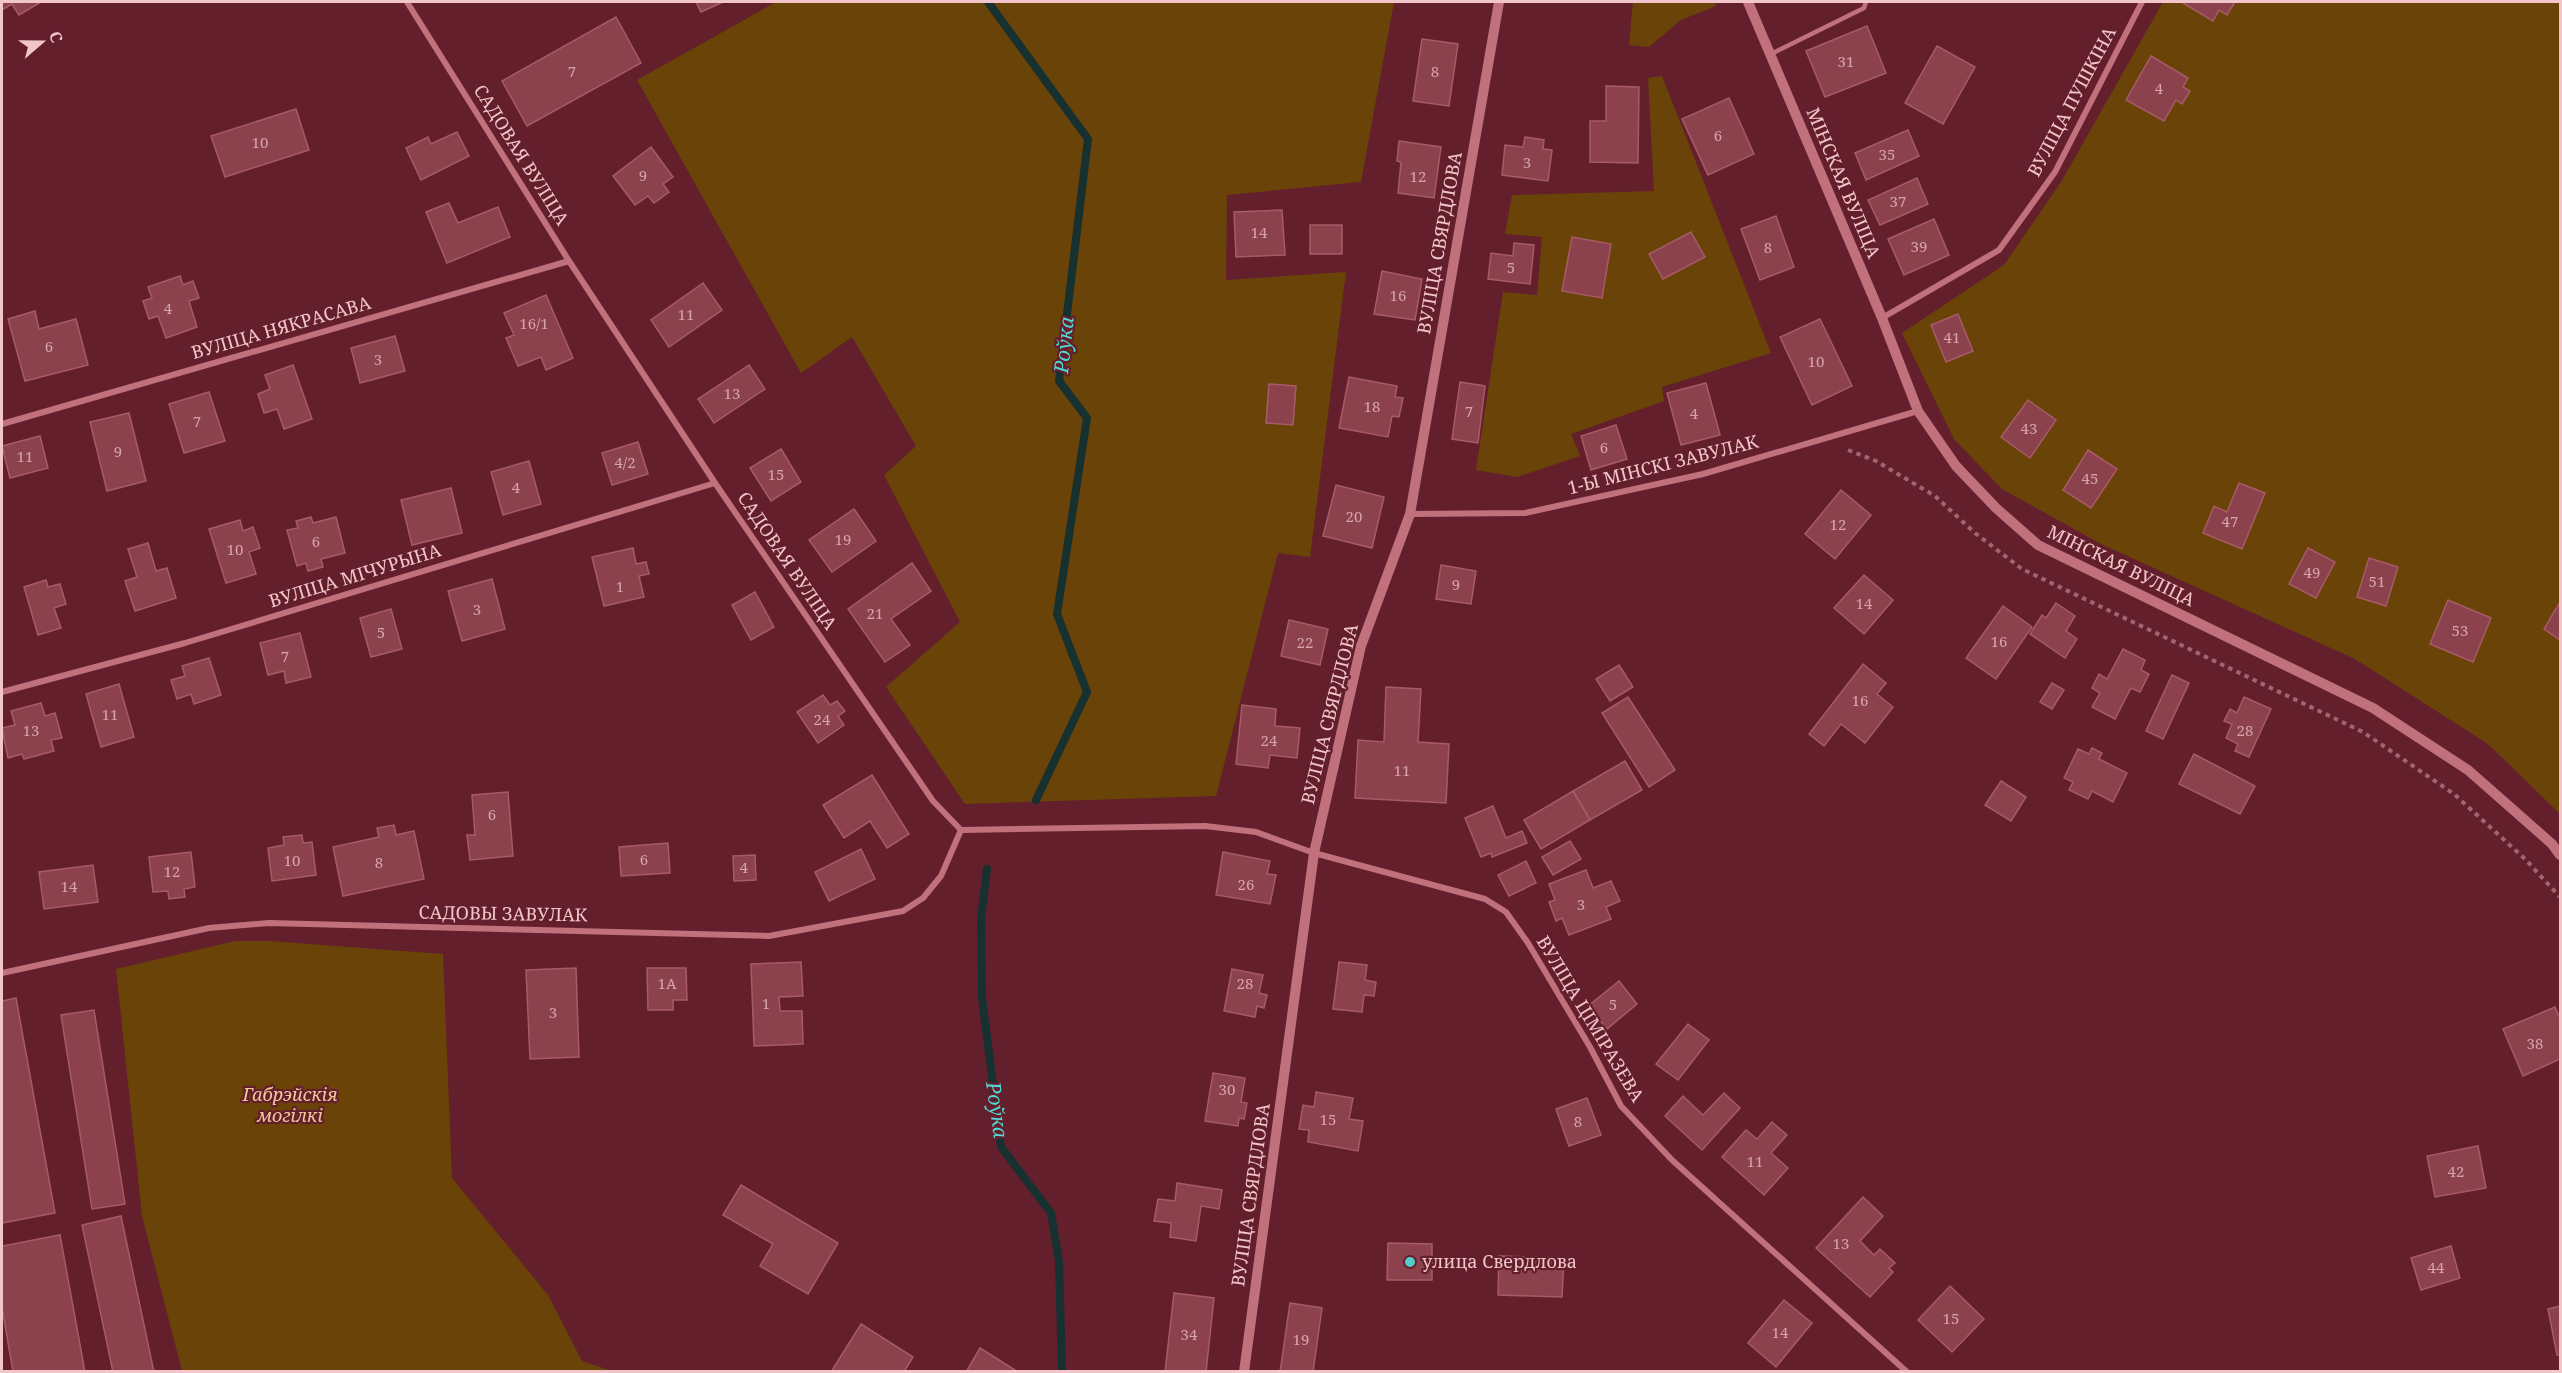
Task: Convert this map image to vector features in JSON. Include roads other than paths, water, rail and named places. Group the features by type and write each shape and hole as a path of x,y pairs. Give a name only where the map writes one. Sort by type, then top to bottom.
{"street":[{"name":"САДОВАЯ ВУЛІЦА","path":"407,2 569,261 715,483 933,801 962,830"},
{"name":"ВУЛІЦА СВЯРДЛОВА","path":"1244,1371 1314,853 1361,646 1410,514 1499,2"},
{"name":"МІНСКАЯ ВУЛІЦА","path":"1748,2 1882,318 1918,411 1956,466 1996,508 2038,545 2373,708 2468,770 2552,844 2560,855"},
{"name":"ВУЛІЦА ПУШКІНА","path":"1882,318 2000,250 2055,172 2142,2"},
{"name":"ВУЛІЦА НЯКРАСАВА","path":"2,424 569,261"},
{"name":"1-Ы МІНСКІ ЗАВУЛАК","path":"1410,514 1525,513 1702,474 1918,411"},
{"name":"ВУЛІЦА МІЧУРЫНА","path":"2,692 185,643 715,483"},
{"path":"962,830 1205,826 1256,832 1314,853"},
{"name":"САДОВЫ ЗАВУЛАК","path":"2,973 209,928 269,923 769,936 903,912 923,898 941,876 962,830"},
{"name":"ВУЛІЦА ЦІМІРАЗЕВА","path":"1314,853 1485,899 1506,912 1528,943 1590,1047 1621,1106 1672,1160 1907,1371"}],"lane":[{"path":"1772,54 1864,8 1866,2"}],"waterway":[{"name":"Роўка","path":"988,2 1088,139 1059,381 1087,418 1057,614 1087,692 1036,800"},
{"name":"Роўка","path":"987,869 981,919 982,998 1001,1147 1051,1213 1059,1261 1062,1372"}],"place":[{"name":"улица Свердлова","path":"1410,1262"}],"park label":[{"name":"Габрэйскія могілкі","path":"290,1105"}]}
